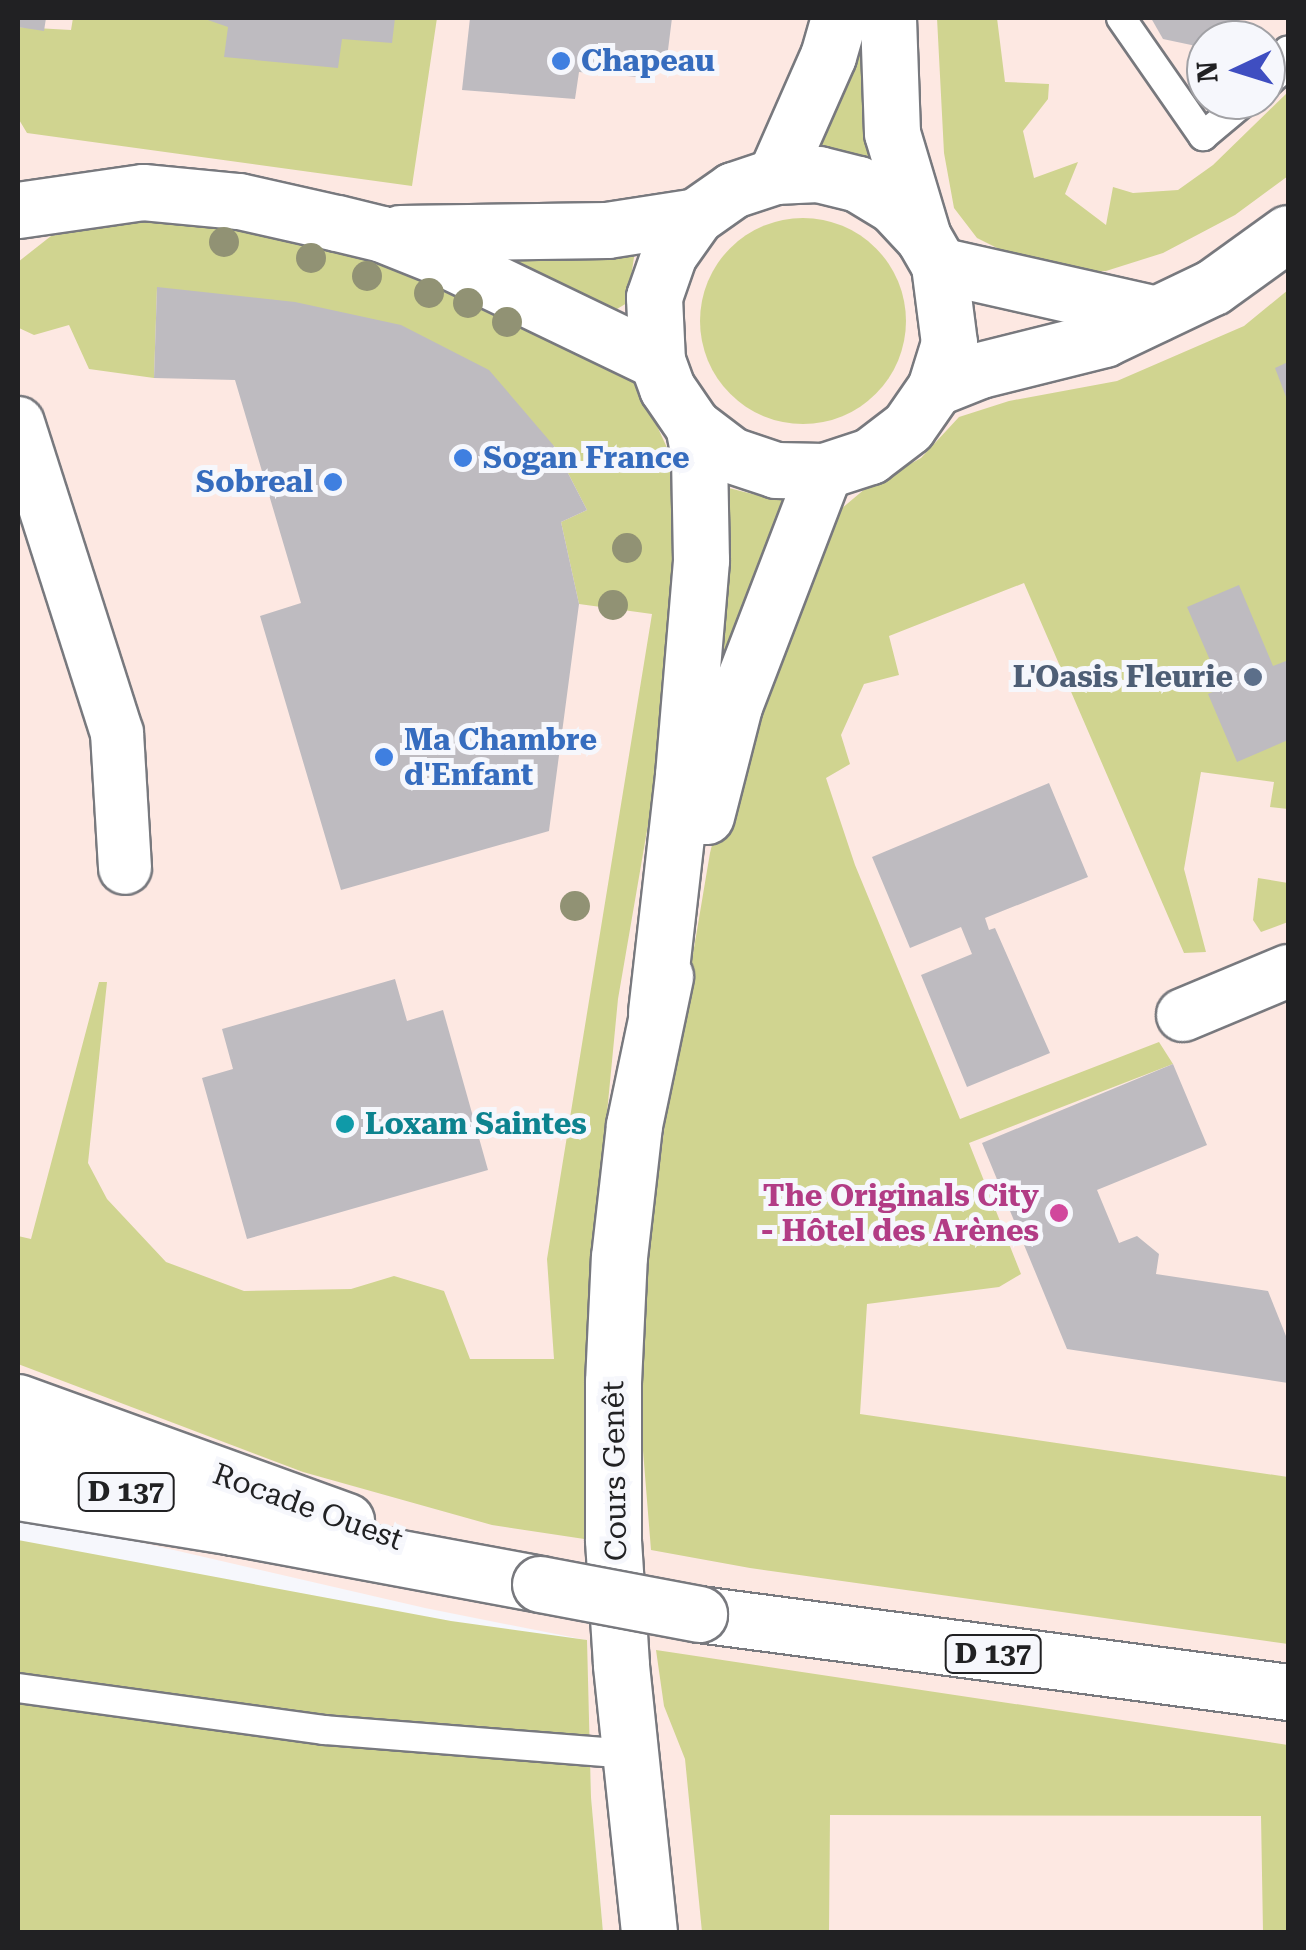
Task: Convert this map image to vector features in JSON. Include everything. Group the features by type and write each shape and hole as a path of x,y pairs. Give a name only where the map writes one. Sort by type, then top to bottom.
{"main road":[{"path":"775,176 828,56 839,18"},
{"path":"888,18 892,133 931,251 949,343 936,388 908,427 870,456 824,471 776,470 731,455 693,426 667,388 657,360 654,297 669,254 696,216 733,190 775,176 818,174 858,184 894,206 931,251 1156,314"},
{"path":"18,210 107,194 188,194 239,200 382,234 657,360"},
{"path":"382,234 608,230 696,216"},
{"path":"936,388 994,366 1104,339 1213,287 1288,234"},
{"path":"656,1012 684,775 702,560 699,456 693,426"},
{"path":"656,1012 734,706 824,471"},
{"name":"Cours Genêt","path":"649,1932 628,1754 614,1540 613,1382 620,1257 634,1125 656,1012"},
{"name":"Rocade Ouest","path":"18,1402 485,1571"},
{"name":"Rocade Ouest","path":"18,1456 234,1527"},
{"path":"18,1492 234,1527"},
{"name":"D 137","path":"234,1527 485,1571 698,1614 1288,1692"}],"street":[{"path":"18,422 116,733 125,868"},
{"path":"1182,1015 1288,971"}],"lane":[{"path":"1121,18 1186,113"},
{"path":"1191,120 1202,136 1222,120"},
{"path":"18,1688 324,1730 628,1754"}],"shaded area":[{"path":"18,18 1288,18 1288,1932 603,1932 591,1797 586,1640 425,1608 18,1514"}],"green space":[{"path":"73,18 437,18 412,186 27,133 18,118 18,27 71,30"},
{"path":"869,18 865,138 872,168 805,142"},
{"path":"937,18 997,18 1005,82 1049,84 1048,99 1023,131 1034,178 1078,162 1065,194 1106,225 1113,187 1133,193 1178,190 1213,165 1259,120 1286,120 1288,92 1288,176 1235,215 1163,253 1106,271 1069,272 1011,255 977,238 954,208 944,153"},
{"path":"165,215 326,244 548,320 636,380 674,463 686,556 669,703 618,999 593,1258 591,1540 492,1525 303,1472 18,1364 18,1236 31,1239 99,982 107,982 88,1163 107,1199 166,1262 244,1291 351,1289 394,1276 444,1291 470,1359 554,1359 547,1259 652,614 579,604 561,522 587,510 554,446 157,288 154,378 89,369 69,325 34,335 19,328 18,262 51,236"},
{"path":"803,218 843,226 876,248 898,281 906,321 898,361 876,394 843,416 803,424 763,416 730,394 708,361 700,321 708,281 730,248 763,226"},
{"path":"635,251 627,303 612,312 568,287 492,259"},
{"path":"1288,290 1288,809 1270,807 1274,782 1201,772 1184,869 1206,952 1184,953 1024,583 889,636 899,675 864,684 841,735 850,764 826,778 855,865 960,1119 1159,1042 1173,1064 969,1143 1021,1274 999,1287 867,1304 860,1414 1288,1477 1288,1644 750,1568 651,1550 642,1438 642,1299 667,1108 710,853 751,686 816,530 866,488 921,458 959,417 1009,401 1117,381 1244,326"},
{"path":"721,486 764,497 791,496 720,697 705,695"},
{"path":"1258,878 1288,883 1288,922 1261,932 1253,920"},
{"path":"18,1540 451,1621 587,1640 591,1797 603,1932 18,1932"},
{"path":"656,1650 1288,1745 1288,1932 1263,1932 1261,1816 830,1815 829,1932 702,1932 685,1759 664,1706"}],"building":[{"path":"18,18 46,18 44,31 18,27"},
{"path":"202,18 395,18 392,43 342,39 338,68 224,57 228,27"},
{"name":"Chapeau","path":"470,18 672,18 668,50 639,77 579,72 575,99 462,90"},
{"path":"1151,18 1244,18 1186,20 1186,44 1163,39"},
{"path":"157,287 295,302 401,325 489,370 554,446 587,510 561,522 579,604 549,831 341,890 260,616 301,603 235,380 154,378"},
{"path":"1288,362 1288,402 1275,368"},
{"name":"L'Oasis Fleurie","path":"1239,585 1273,666 1286,661 1288,666 1288,740 1237,762 1208,694 1222,688 1187,607"},
{"path":"1049,783 1088,877 985,918 989,930 995,928 1050,1053 967,1087 921,975 972,954 961,927 910,948 872,857"},
{"name":"Loxam Saintes","path":"395,979 407,1021 443,1010 488,1170 247,1239 202,1078 233,1069 222,1029"},
{"name":"The Originals City - Hôtel des Arènes","path":"1173,1064 1207,1145 1097,1190 1119,1243 1137,1236 1159,1254 1156,1274 1268,1291 1288,1341 1288,1383 1067,1349 982,1143"}],"place":[{"name":"Chapeau","path":"561,61"},
{"name":"Sogan France","path":"463,458"},
{"name":"Sobreal","path":"333,482"},
{"name":"L'Oasis Fleurie","path":"1253,677"},
{"name":"Ma Chambre d'Enfant","path":"384,757"},
{"name":"Loxam Saintes","path":"345,1124"},
{"name":"The Originals City - Hôtel des Arènes","path":"1059,1213"}]}
